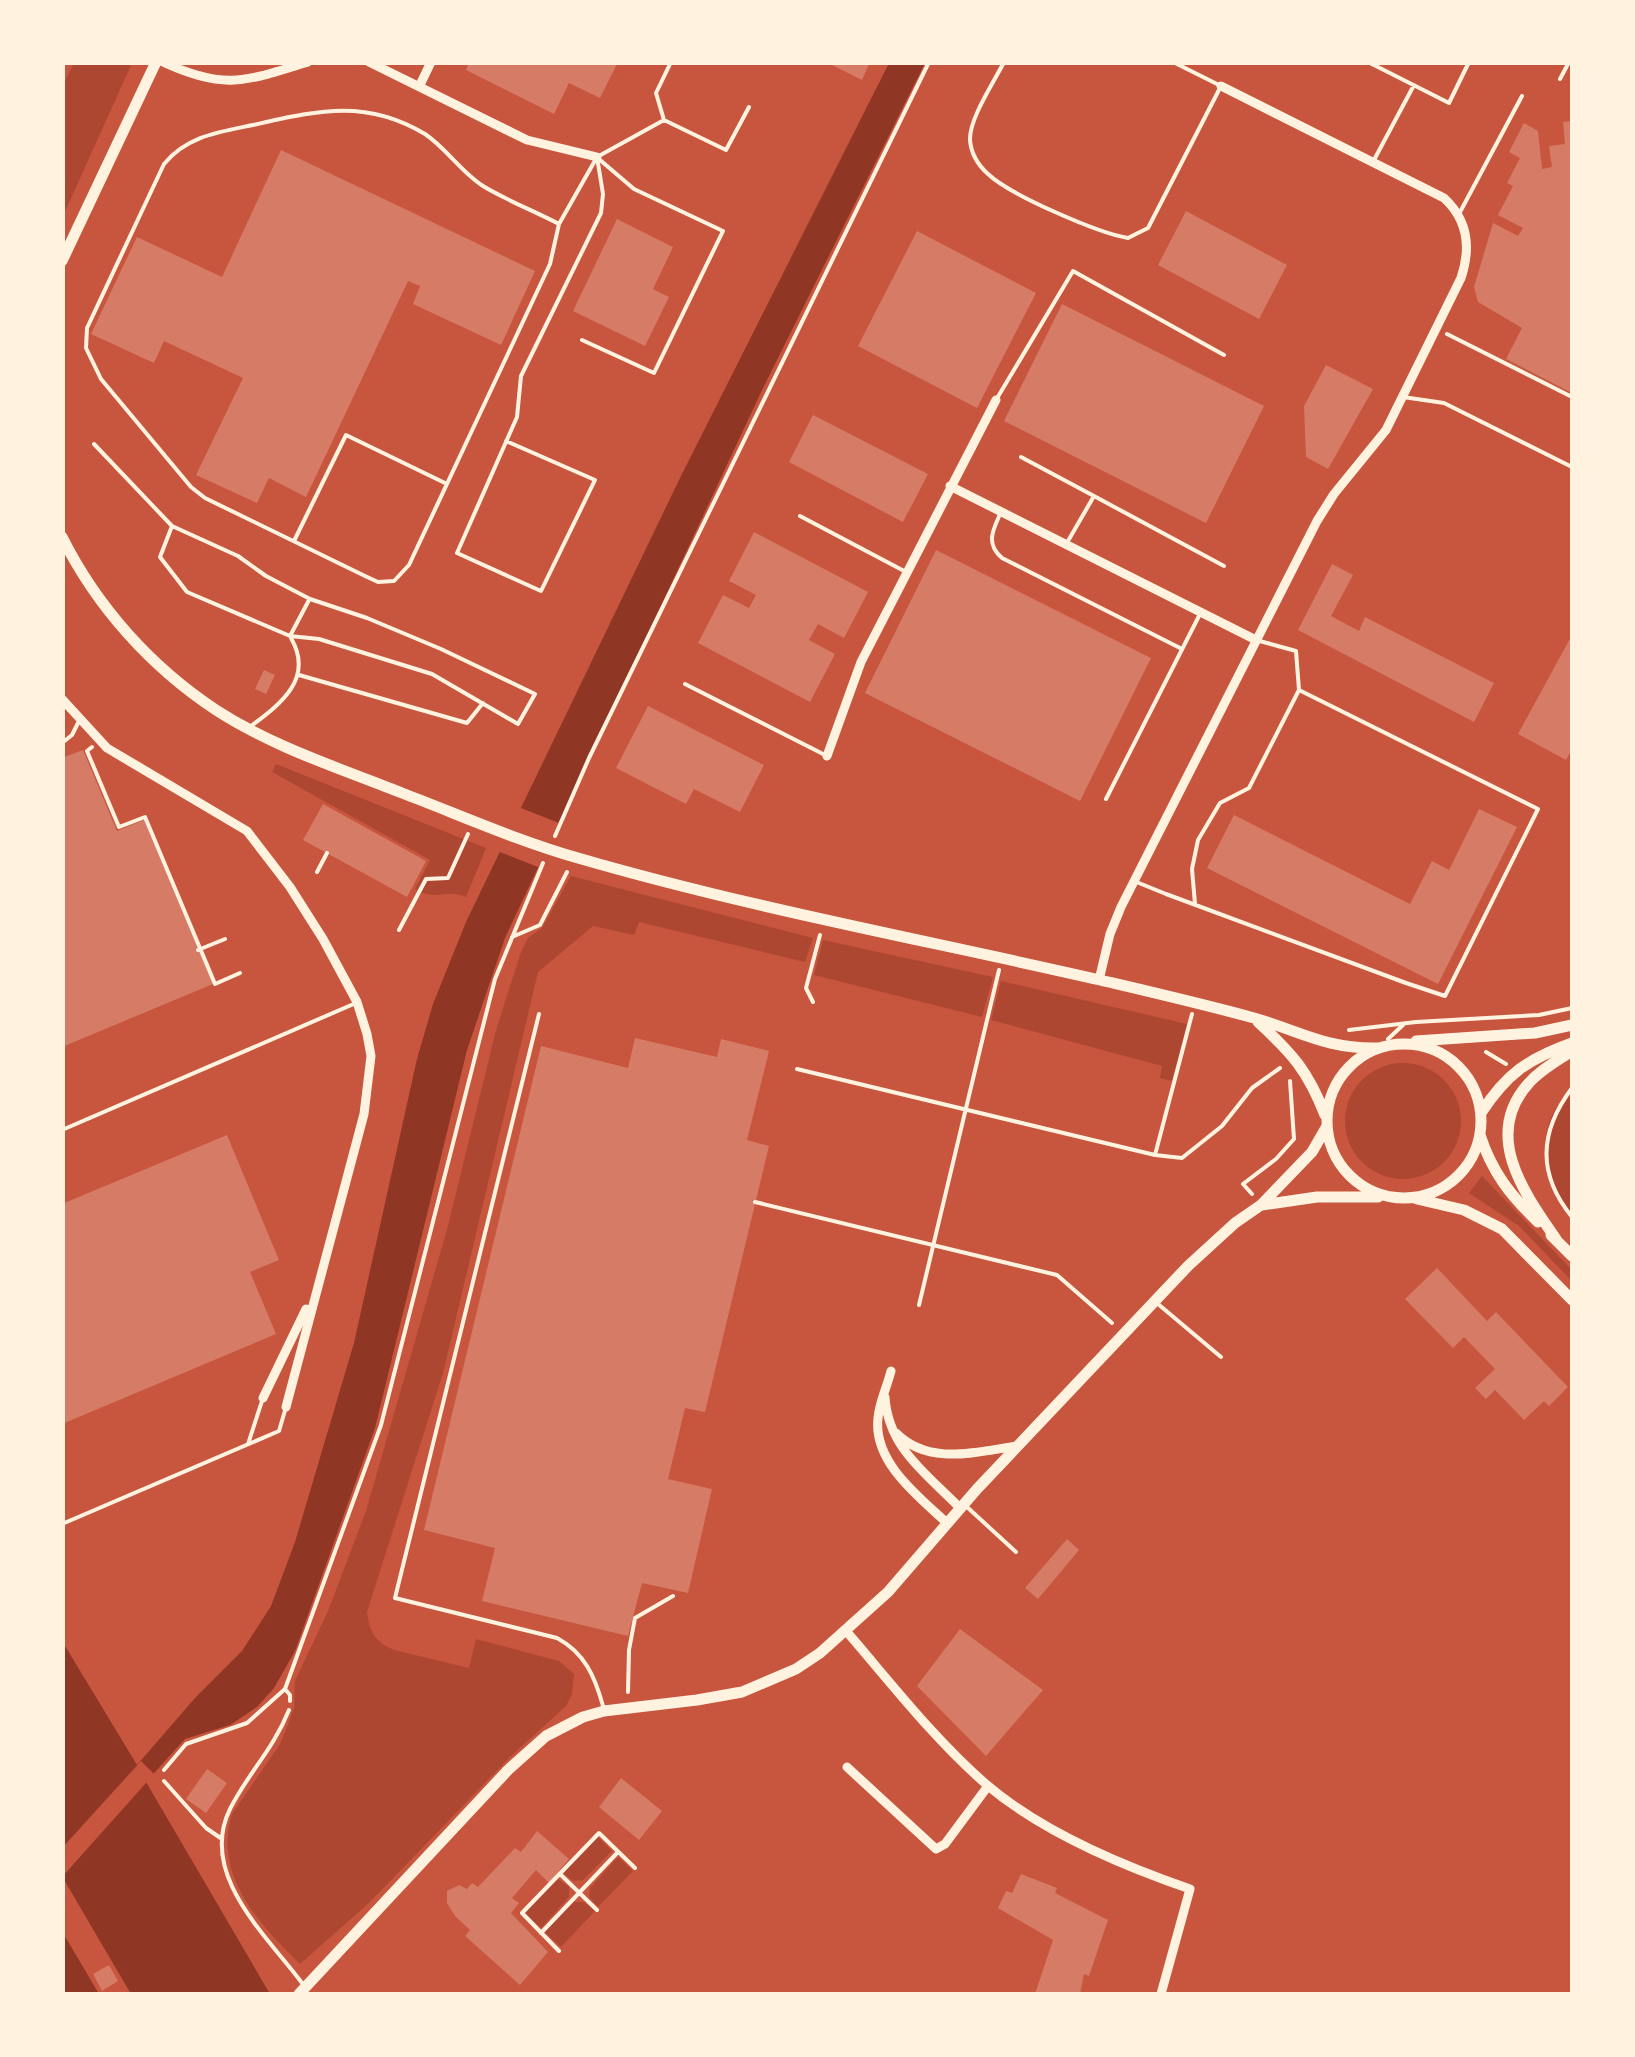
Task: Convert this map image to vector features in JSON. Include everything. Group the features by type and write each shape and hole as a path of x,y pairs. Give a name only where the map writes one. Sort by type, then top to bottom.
{"main road":[{"path":"62,261 160,62"},
{"path":"62,537 101,602 144,650 190,692 248,729 474,821 574,857 704,892 1194,1003 1253,1018 1335,1047 1377,1048 1535,1033 1572,1025"},
{"path":"1253,1018 1305,1070 1326,1122 1331,1148 1342,1167 1376,1193 1398,1198"},
{"path":"1402,1043 1425,1046 1446,1056 1463,1071 1475,1090 1481,1113 1480,1136 1472,1158 1437,1191 1414,1198"},
{"path":"1481,1113 1513,1072 1532,1059 1572,1043"},
{"path":"305,1992 525,1753 566,1725 604,1711 696,1700 767,1684 796,1669 847,1632 1154,1300 1212,1242 1262,1205 1312,1152 1326,1122 1330,1096 1341,1076 1357,1059 1377,1048"},
{"path":"1556,1240 1519,1186 1512,1166 1509,1126 1527,1085 1572,1051"},
{"path":"1480,1136 1502,1185 1572,1256"},
{"path":"1262,1205 1316,1198 1414,1198 1464,1210 1502,1229 1572,1300"}],"street":[{"path":"160,62 204,78 238,82 308,62"},
{"path":"369,62 527,140 596,156"},
{"path":"420,85 431,62"},
{"path":"1099,980 1110,934 1134,882 1256,640 1317,521 1334,494 1378,442 1464,267 1467,242 1459,214 1434,192 1221,86"},
{"path":"827,756 861,662 996,400"},
{"path":"950,486 1256,640"},
{"path":"62,699 99,741 247,832 298,900 357,1002 367,1034 370,1080 286,1408"},
{"path":"262,1398 314,1294"},
{"path":"891,1371 877,1419 881,1445 914,1493 947,1523"},
{"path":"885,1394 890,1428 902,1450 962,1506"},
{"path":"890,1428 908,1444 938,1454 1017,1446"},
{"path":"847,1632 934,1732 988,1786 1062,1834 1141,1872 1190,1889 1161,1994"},
{"path":"848,1767 936,1848 945,1844 988,1786"}],"lane":[{"path":"671,62 656,93 664,120 726,150 749,106"},
{"path":"1004,62 970,133 974,156 991,177 1071,218 1128,238 1148,228 1221,86 1172,62"},
{"path":"1368,62 1449,103 1469,62"},
{"path":"1560,79 1568,62"},
{"path":"1374,161 1414,85"},
{"path":"1459,214 1522,96"},
{"path":"559,224 480,184 426,135 383,115 362,110 318,111 211,134 173,152 164,164 87,328 86,348 101,379 191,487 205,498 378,582 394,581 410,565 550,264 559,224 596,156 664,120"},
{"path":"582,340 654,373 723,232 634,189 596,156"},
{"path":"506,440 595,480 541,592 457,553 506,440 517,417 521,376 601,214 603,194 596,156"},
{"path":"996,400 1074,271 1224,355"},
{"path":"1402,396 1444,404 1572,467"},
{"path":"294,541 346,435 446,484"},
{"path":"94,444 172,526 238,556 310,599 397,630 534,694 518,724 432,674 319,639 290,636 187,592 160,556 172,526"},
{"path":"1021,457 1224,566"},
{"path":"1066,546 1094,496"},
{"path":"1001,512 991,535 994,549 1002,558 1182,650"},
{"path":"800,516 906,572"},
{"path":"290,636 310,599"},
{"path":"1106,800 1201,612"},
{"path":"248,729 289,694 299,675 300,660 290,636"},
{"path":"1195,904 1192,869 1198,840 1220,803 1249,788 1299,690 1296,651 1256,640"},
{"path":"299,675 467,723 483,703"},
{"path":"686,684 827,756"},
{"path":"1134,882 1445,996 1538,809 1299,690"},
{"path":"62,743 72,735 80,719"},
{"path":"62,1130 357,1002"},
{"path":"539,1014 395,1598 545,1634 568,1644 586,1662 604,1711"},
{"path":"1572,1088 1553,1121 1546,1154 1550,1182 1572,1217"},
{"path":"1154,1300 1221,1357"},
{"path":"248,1444 262,1398"},
{"path":"62,1524 278,1431 286,1408"},
{"path":"962,1506 1016,1552"},
{"path":"290,1710 276,1742 230,1809 222,1838 225,1873 237,1897 305,1992"},
{"path":"164,1781 206,1828 222,1838"}],"path":[{"path":"163,1772 186,1744 247,1724 285,1689 382,1426 495,979 597,740 929,62"},
{"path":"1436,328 1572,397"},
{"path":"99,741 88,751 119,827 145,817 215,984 240,974"},
{"path":"418,876 448,878 474,821"},
{"path":"317,872 328,853"},
{"path":"512,937 540,925 574,857"},
{"path":"398,930 426,879"},
{"path":"199,950 226,939"},
{"path":"813,1002 806,988 816,948"},
{"path":"918,1306 1002,959"},
{"path":"1156,1155 1194,1003"},
{"path":"1348,1030 1539,1015 1572,1008"},
{"path":"1482,1017 1486,1054 1500,1058 1513,1072"},
{"path":"1377,1048 1403,1025"},
{"path":"797,1069 1182,1158 1222,1126 1252,1088 1290,1058"},
{"path":"1243,1184 1294,1140 1290,1058"},
{"path":"756,1202 1057,1276 1123,1333"},
{"path":"628,1707 629,1650 635,1618 673,1596"},
{"path":"285,1689 290,1695 290,1710"},
{"path":"558,1951 522,1914 599,1832 635,1868"},
{"path":"541,1933 618,1852"},
{"path":"560,1874 597,1910"}],"shaded area":[{"path":"74,63 132,63 63,216 63,85"},
{"path":"889,63 925,63 763,388 505,938 467,1050 375,1428 295,1651 274,1688 257,1707 230,1725 185,1739 146,1782 270,1994 131,1994 63,1878 62,1641 137,1765 242,1651 271,1606 295,1542 354,1343 417,1059 433,1004 466,922 681,476"},
{"path":"276,764 486,848 466,897 415,889 430,860 272,772"},
{"path":"571,876 813,938 805,962 639,922 634,935 593,926 538,972 443,1373 367,1612 376,1637 398,1651 469,1668 476,1639 559,1661 574,1674 572,1694 566,1706 510,1757 370,1902 300,1964 255,1915 234,1878 228,1836 232,1814 280,1744 294,1708 295,1681 328,1611 366,1511 448,1226 496,1030 521,952 528,938 542,928"},
{"path":"823,940 993,977 982,1017 814,975"},
{"path":"1001,981 1187,1024 1172,1081 1160,1078 1162,1066 991,1020"},
{"path":"1403,1063 1425,1067 1444,1080 1457,1099 1461,1121 1457,1143 1444,1162 1425,1175 1403,1179 1381,1175 1362,1162 1349,1143 1345,1121 1349,1099 1362,1080 1381,1067"},
{"path":"1572,1090 1572,1213 1553,1184 1545,1151 1551,1117"},
{"path":"1482,1176 1572,1270 1572,1281 1519,1226 1469,1193"},
{"path":"598,1837 612,1851 583,1880 573,1881 563,1873"},
{"path":"618,1857 633,1871 598,1907 589,1897 590,1888"},
{"path":"558,1879 569,1887 569,1897 541,1928 525,1913"},
{"path":"574,1902 584,1902 595,1911 561,1947 544,1932"},
{"path":"63,1933 99,1994 63,1994"}],"pier":[{"path":"516,806 564,825 543,869 495,850"},
{"path":"141,1761 154,1774 63,1876 63,1847"}],"building":[{"path":"469,62 618,62 600,98 569,83 554,114 466,70"},
{"path":"826,62 870,62 862,80"},
{"path":"1572,121 1572,393 1506,359 1522,328 1478,302 1474,287 1493,223 1518,236 1523,228 1498,215 1513,186 1507,183 1520,158 1509,152 1524,123 1538,131 1542,169 1552,167 1549,146 1565,144 1563,122"},
{"path":"281,150 535,271 501,345 413,304 420,286 408,281 306,497 269,478 257,503 196,475 243,378 164,341 154,363 91,334 137,237 222,277"},
{"path":"1186,211 1287,265 1259,319 1158,265"},
{"path":"617,219 673,247 653,289 669,297 645,346 573,311"},
{"path":"917,231 1036,293 977,408 858,346"},
{"path":"1062,304 1264,406 1206,523 1004,421"},
{"path":"1326,365 1373,389 1328,469 1306,457 1304,406"},
{"path":"813,415 928,474 903,522 789,462"},
{"path":"754,532 868,592 844,638 818,624 809,640 835,654 810,702 698,643 723,595 749,608 756,595 729,581"},
{"path":"936,550 1151,658 1080,801 865,693"},
{"path":"1332,564 1353,575 1331,616 1359,631 1365,617 1494,683 1474,722 1298,630"},
{"path":"1572,635 1572,749 1566,760 1518,734"},
{"path":"264,670 275,675 266,694 255,689"},
{"path":"648,706 764,765 740,812 694,789 686,804 616,768"},
{"path":"83,750 117,831 144,820 213,984 62,1047 62,758"},
{"path":"323,804 426,861 407,897 303,840"},
{"path":"1479,809 1517,827 1438,984 1207,868 1234,815 1410,904 1432,861 1449,870"},
{"path":"635,1038 717,1057 721,1039 769,1051 747,1140 769,1146 705,1412 685,1408 668,1479 712,1489 688,1593 642,1583 628,1636 482,1601 495,1548 424,1530 541,1046 628,1068"},
{"path":"227,1135 279,1260 250,1272 276,1334 62,1424 62,1204"},
{"path":"1437,1268 1487,1321 1496,1312 1568,1387 1549,1406 1544,1401 1524,1420 1495,1390 1486,1399 1475,1388 1495,1369 1464,1337 1453,1348 1405,1299"},
{"path":"1067,1539 1079,1550 1038,1599 1025,1588"},
{"path":"960,1629 1043,1690 986,1756 917,1686"},
{"path":"207,1769 227,1783 206,1813 186,1799"},
{"path":"621,1778 662,1811 639,1840 599,1807"},
{"path":"537,1831 569,1859 549,1883 536,1870 512,1898 519,1903 511,1913 548,1952 520,1985 465,1936 470,1930 447,1903 447,1891 459,1885 467,1889 472,1883 478,1887 515,1848 521,1852"},
{"path":"1021,1874 1057,1888 1055,1893 1108,1920 1089,1976 1084,1974 1080,1994 1035,1994 1053,1940 998,1908 1006,1891 1012,1893"},
{"path":"109,1965 118,1981 102,1991 93,1974"}]}
